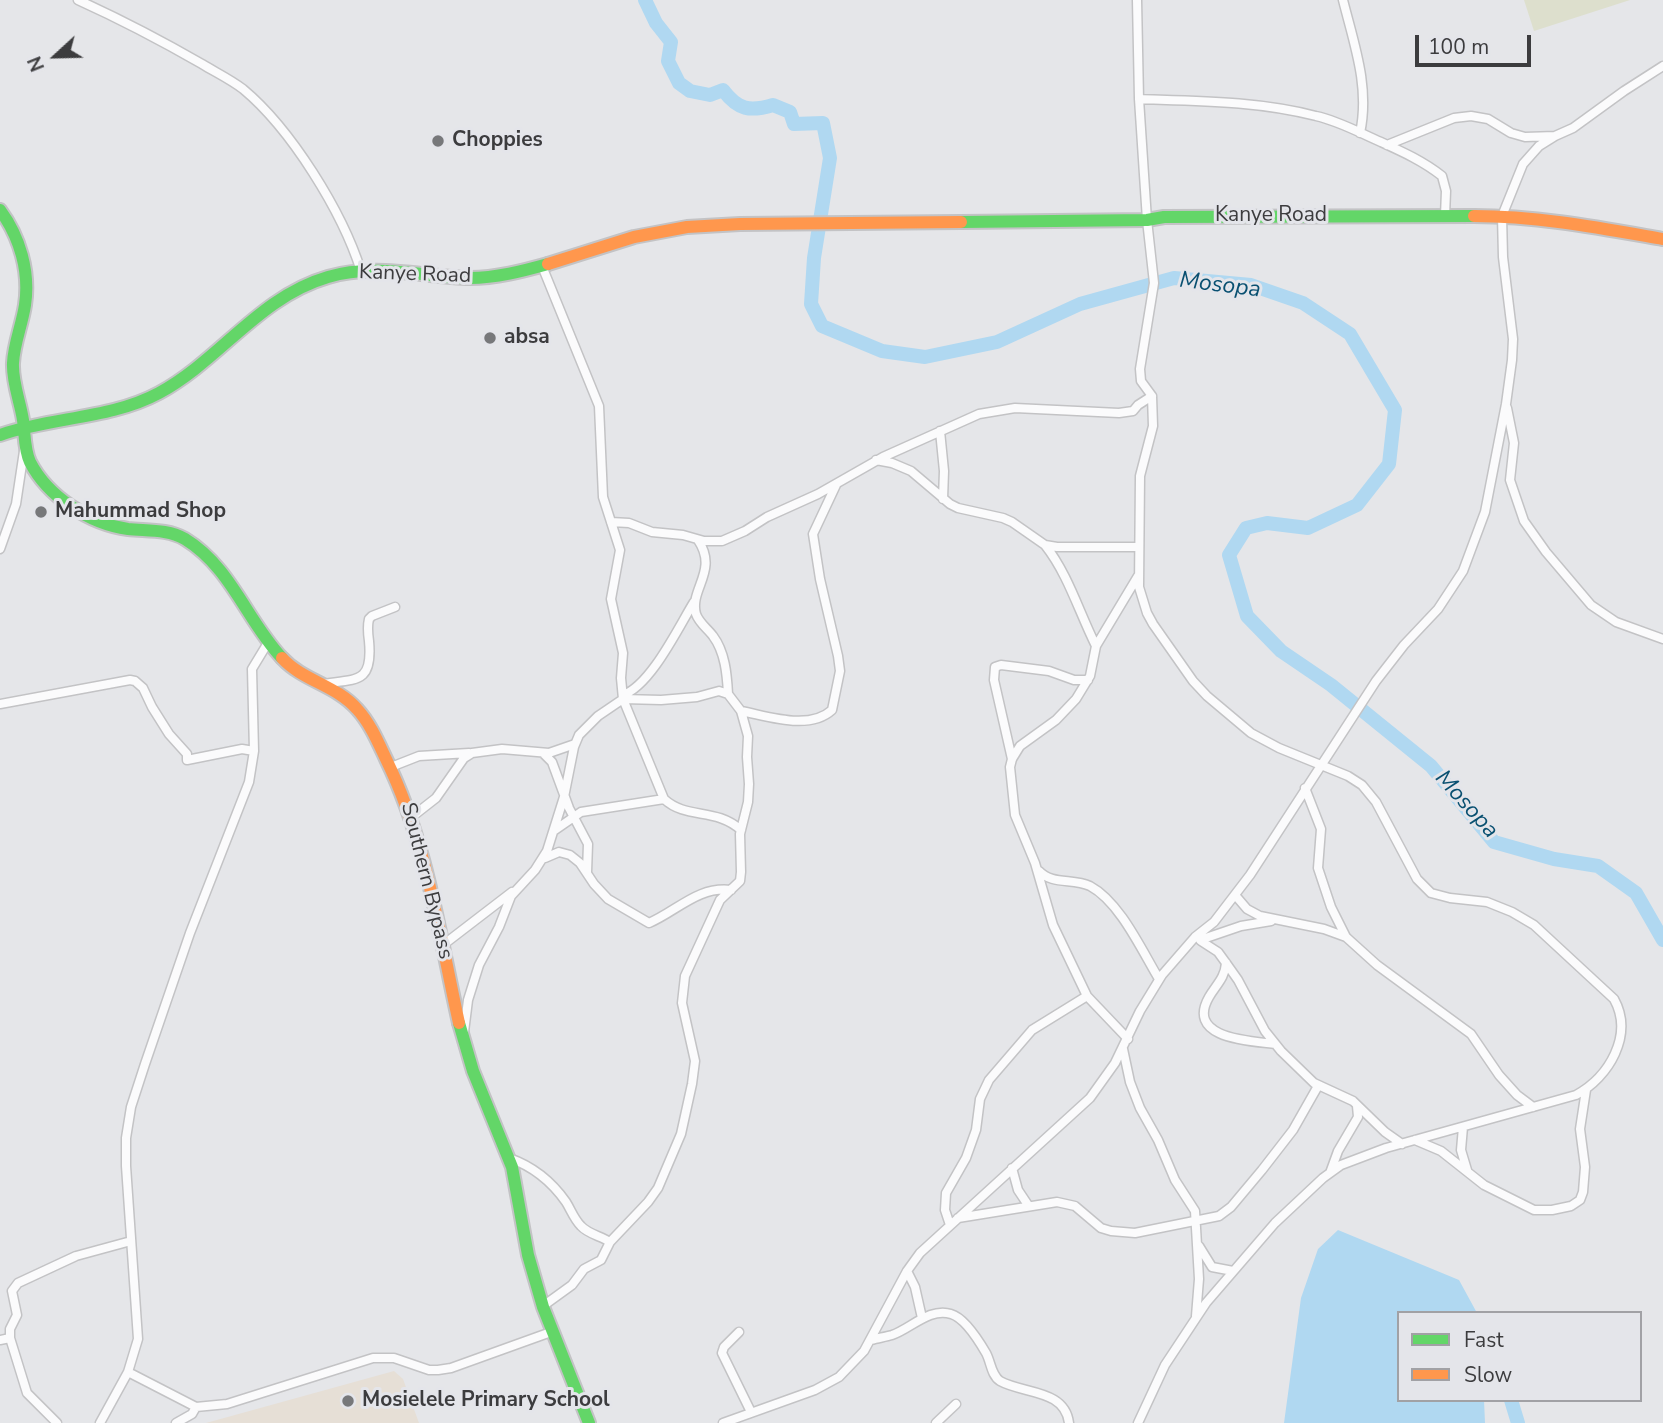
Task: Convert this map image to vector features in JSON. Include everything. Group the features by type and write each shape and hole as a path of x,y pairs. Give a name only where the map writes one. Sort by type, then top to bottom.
{"main road":[{"name":"Southern Bypass","path":"0,209 13,231 22,257 25,277 26,301 14,350 13,368 24,425 25,448 32,467 71,505 90,518 108,525 175,534 194,545 213,563 290,667 341,694 359,711 391,766 413,816 424,858 462,1040 509,1158 518,1193 527,1250 543,1306 589,1423"},
{"name":"Kanye Road","path":"0,435 24,425 121,408 158,393 180,380 265,308 293,290 332,273 384,270 482,277 542,266 610,243 668,229 708,225 1147,220 1177,217 1502,216 1663,239"}],"street":[{"path":"78,0 181,52 230,81 254,100 284,132 327,198 343,224 361,271"},
{"path":"1137,0 1139,99 1154,283 1140,369 1141,382 1152,396 1153,426 1140,476 1138,576 1143,601 1153,624 1193,681 1251,733 1320,766 1348,776 1370,794 1417,879 1431,893 1487,902 1534,925 1614,999 1622,1019 1618,1047 1610,1065 1586,1090 1402,1143 1342,1165 1306,1192 1233,1271 1196,1316 1165,1365 1138,1423"},
{"path":"1343,0 1362,74 1364,99 1360,133"},
{"path":"723,1423 815,1390 839,1377 871,1340 907,1271 920,1253 1090,1098 1110,1072 1159,979 1214,922 1235,895 1376,681 1404,645 1438,609 1462,571 1485,512 1506,404 1513,339 1502,243 1502,216 1523,164 1539,146 1573,128 1663,66"},
{"path":"1139,99 1214,102 1300,112 1330,120 1428,164 1442,176 1446,191 1445,216"},
{"path":"1387,145 1454,118 1471,116 1488,119 1511,133 1525,137 1555,136"},
{"path":"542,266 597,399 602,444 603,497 620,550 611,599 623,653 623,697 664,799"},
{"path":"611,522 629,523 652,532 683,535 712,542 733,537 767,516 836,484 876,460 979,414 1015,408 1129,412 1152,396"},
{"path":"1506,404 1514,443 1510,480 1524,521 1546,552 1591,605 1616,622 1663,639"},
{"path":"940,431 944,471 943,499"},
{"path":"0,550 16,504 25,448"},
{"path":"876,460 911,471 943,499 958,508 1012,522 1045,545 1061,566 1096,646"},
{"path":"741,711 800,721 821,718 832,710 836,702 839,664 813,534 836,484"},
{"path":"544,859 564,797 575,744 585,727 638,687 676,634 697,597 706,563 698,540"},
{"path":"1045,545 1138,547"},
{"path":"1012,759 1020,746 1056,720 1076,699 1088,680 1096,646 1138,576"},
{"path":"543,1306 567,1289 584,1269 601,1260 610,1241 658,1188 681,1134 695,1061 682,1003 685,976 720,900 740,881 741,831 749,784 748,736 741,711 728,694 726,673 717,642 697,616 697,597"},
{"path":"321,684 350,680 365,674 369,668 369,619 395,607"},
{"path":"100,1423 128,1372 138,1339 126,1147 131,1107 190,933 243,799 254,751 252,669 269,641"},
{"path":"1088,680 1073,680 1049,671 1000,665 995,667 993,680 1012,759 1010,788 1015,815 1036,868 1053,925 1087,996 1128,1039"},
{"path":"0,704 130,680 143,688 169,734 187,754 187,760 242,749 254,751"},
{"path":"623,697 661,700 696,697 719,691 728,694"},
{"path":"391,766 419,756 502,749 543,753 575,744"},
{"path":"413,816 436,798 464,758 472,752"},
{"path":"543,753 552,762 564,797 587,844 587,873"},
{"path":"1305,788 1321,829 1318,868 1331,907 1346,937 1377,965 1471,1034 1499,1075 1533,1107"},
{"path":"554,830 584,811 664,799 688,811 722,817 741,831"},
{"path":"443,946 514,891 544,859 555,853 564,853 575,858 608,899 649,923 707,891 731,890"},
{"path":"1036,868 1048,879 1080,883 1098,892 1118,912 1159,979"},
{"path":"462,1040 473,979 514,891"},
{"path":"1235,895 1247,909 1274,920 1324,929 1346,937"},
{"path":"1198,939 1241,926 1274,920"},
{"path":"1198,939 1218,952 1227,963 1275,1044 1318,1086 1346,1098 1391,1137 1402,1143"},
{"path":"1227,963 1223,978 1205,1006 1204,1016 1208,1024 1216,1032 1230,1038 1275,1044"},
{"path":"953,1222 945,1210 946,1193 966,1158 976,1130 980,1099 989,1080 1032,1030 1087,996"},
{"path":"1123,1048 1130,1082 1140,1108 1158,1140 1174,1180 1195,1211 1199,1279 1196,1316"},
{"path":"953,1222 1028,1205 1057,1202 1075,1206 1101,1227 1111,1231 1135,1233 1219,1216 1231,1207 1293,1130 1318,1086"},
{"path":"1415,1140 1441,1151 1484,1185 1534,1210 1571,1206 1580,1200 1583,1192 1580,1119 1586,1090"},
{"path":"1330,1173 1338,1151 1358,1117 1357,1106"},
{"path":"1463,1127 1461,1150 1468,1173"},
{"path":"509,1158 523,1163 544,1178 587,1231 610,1241"},
{"path":"1012,1168 1018,1191 1028,1205"},
{"path":"57,1423 27,1393 10,1338 10,1329 17,1315 12,1291 18,1283 76,1255 131,1241"},
{"path":"1197,1244 1212,1267 1233,1271"},
{"path":"907,1271 915,1287 922,1318"},
{"path":"871,1340 892,1334 922,1318 944,1312 953,1314 961,1320 987,1354 995,1376 1000,1381 1032,1390 1056,1401 1063,1408 1069,1423"},
{"path":"128,1372 196,1407 228,1404 373,1358 394,1358 429,1370 451,1368 551,1332"},
{"path":"739,1332 724,1347 722,1353 751,1412"},
{"path":"0,1340 10,1338"},
{"path":"936,1423 956,1404"},
{"path":"176,1423 192,1415 196,1407"}],"shaded area":[{"name":"Mosielele Primary School","path":"394,1371 403,1379 419,1423 206,1423"}],"green space":[{"path":"1524,0 1630,0 1534,31"}],"water":[{"path":"1338,1230 1459,1280 1476,1311 1397,1311 1397,1402 1484,1402 1485,1423 1284,1423 1301,1298 1318,1249"}],"waterway":[{"name":"Mosopa","path":"645,0 656,23 671,42 668,61 679,83 690,91 710,95 723,90 734,102 745,108 773,105 790,112 794,124 823,123 830,158 814,258 811,304 822,326 882,351 925,357 997,342 1080,304 1174,278 1251,285 1303,303 1350,334 1395,410 1389,464 1357,505 1308,528 1267,523 1246,528 1229,555 1247,616 1281,651 1331,685 1431,766 1494,842 1554,859 1598,866 1636,893 1663,940"},
{"name":"Mosopa","path":"1512,1402 1518,1423"}],"traffic: fast":[{"path":"0,210 18,243 25,268 25,305 13,370 27,452 38,475 59,497 85,515 114,526 157,531 185,539 215,564 282,658"},
{"path":"961,222 1147,220 1164,217 1474,216"},
{"path":"0,435 121,408 159,393 201,364 281,299 303,286 328,277 381,271 480,278 548,264"},
{"path":"459,1023 473,1071 512,1167 528,1255 543,1307 589,1423"}],"traffic: slow":[{"path":"1474,216 1545,220 1663,239"},
{"path":"548,264 634,237 687,227 961,222"},
{"path":"282,658 290,666 349,701 362,714 377,739 400,791 422,856 459,1023"}],"place":[{"name":"Choppies","path":"438,141"},
{"name":"absa","path":"490,338"},
{"name":"Mahummad Shop","path":"41,512"},
{"name":"Mosielele Primary School","path":"348,1401"}]}
